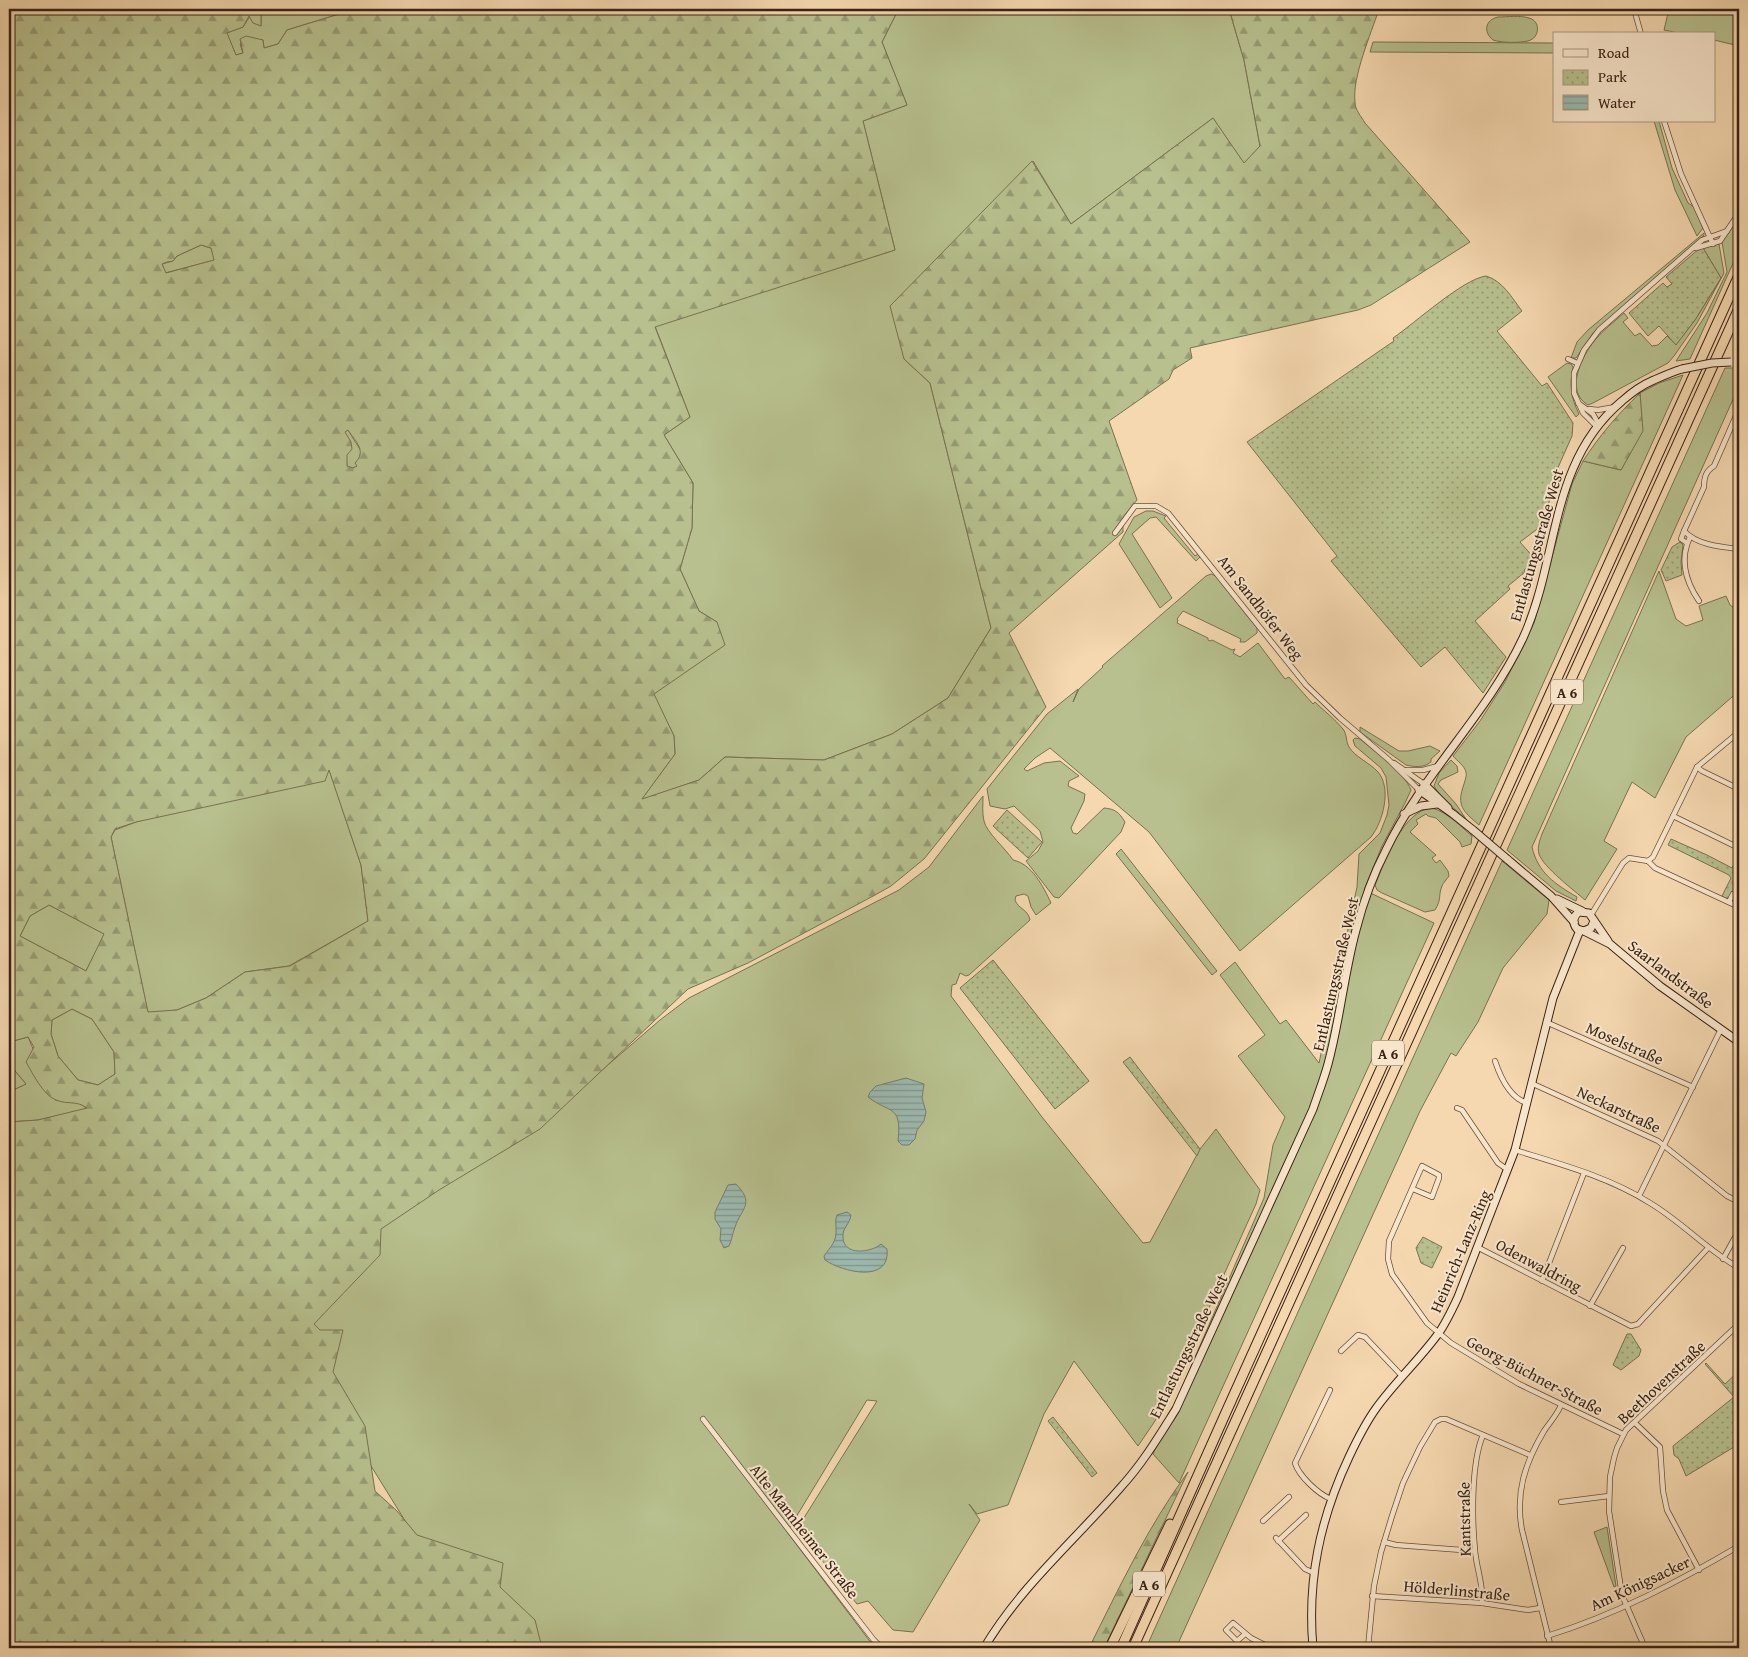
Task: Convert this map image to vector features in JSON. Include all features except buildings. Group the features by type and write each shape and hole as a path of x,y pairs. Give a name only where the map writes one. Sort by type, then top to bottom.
{"highway":[{"name":"A 6","path":"1121,1648 1739,276"},
{"name":"A 6","path":"1134,1647 1739,308"},
{"path":"1110,1648 1173,1517 1189,1495"}],"main road":[{"name":"Entlastungsstraße West","path":"984,1648 998,1624 1018,1599 1122,1486 1147,1455 1180,1402 1313,1109 1328,1064 1356,930 1369,889 1384,852 1422,787 1490,696 1513,659 1542,584 1556,518 1568,479 1578,456 1598,426 1615,407 1633,392 1652,380 1682,369 1712,363 1735,362"},
{"name":"Am Sandhöfer Weg","path":"1422,787 1437,804 1453,814"},
{"name":"Am Sandhöfer Weg","path":"1422,787 1551,896"},
{"path":"1404,815 1421,806 1437,804"},
{"path":"1551,896 1587,912 1592,918 1591,928 1582,931 1576,927 1574,922 1551,896"},
{"path":"1574,922 1576,915 1582,911"},
{"name":"Saarlandstraße","path":"1592,918 1610,944"},
{"name":"Saarlandstraße","path":"1582,931 1610,944 1660,986 1739,1042"},
{"name":"Heinrich-Lanz-Ring","path":"1313,1648 1311,1620 1314,1573 1322,1528 1336,1483 1364,1427 1376,1408 1438,1334 1454,1306 1515,1150 1546,1022 1554,996 1582,931"}],"street":[{"path":"1634,9 1640,32"},
{"path":"1664,122 1681,174 1713,244"},
{"path":"1694,248 1720,241 1739,213"},
{"path":"1598,426 1588,420 1574,393 1573,382 1577,363 1584,350 1600,330 1702,240 1727,231"},
{"path":"1568,359 1577,363"},
{"path":"1577,402 1595,416 1598,426"},
{"path":"1587,409 1598,410 1615,407"},
{"path":"1687,544 1681,539 1704,487 1704,479 1708,470 1714,466 1739,410"},
{"name":"Am Sandhöfer Weg","path":"1115,533 1135,506 1156,506 1168,513 1297,674 1340,718 1422,787"},
{"path":"1684,531 1690,537 1716,546 1739,549"},
{"path":"1690,537 1684,562 1690,587 1699,601"},
{"path":"1648,861 1653,857 1697,767 1738,735"},
{"name":"Am Sandhöfer Weg","path":"1389,760 1406,770 1422,787"},
{"path":"1406,770 1423,770 1438,766"},
{"path":"1697,767 1739,789"},
{"path":"1673,816 1739,848"},
{"path":"1592,918 1623,863 1629,858 1648,861 1655,868 1739,907"},
{"path":"1729,902 1733,894 1739,898"},
{"name":"Moselstraße","path":"1546,1022 1693,1087"},
{"path":"1639,1196 1721,1030"},
{"path":"1495,1060 1499,1073 1515,1097 1527,1103"},
{"name":"Neckarstraße","path":"1531,1083 1658,1140 1727,1196 1739,1202"},
{"path":"1457,1108 1462,1110 1498,1162 1508,1170"},
{"path":"1515,1150 1609,1182 1639,1196 1680,1224 1723,1259 1739,1268"},
{"name":"Georg-Büchner-Straße","path":"1412,1189 1432,1197 1439,1175 1422,1166 1412,1189 1390,1241 1388,1259 1392,1274 1427,1324 1438,1334 1496,1370 1561,1406 1623,1434"},
{"path":"1542,1280 1584,1173"},
{"path":"1723,1259 1739,1230"},
{"name":"Odenwaldring","path":"1477,1247 1631,1326 1638,1324 1708,1248"},
{"name":"Odenwaldring","path":"1590,1306 1623,1248"},
{"name":"Beethovenstraße","path":"1645,1648 1622,1595 1609,1496 1614,1458 1623,1434 1739,1324"},
{"path":"1341,1351 1358,1335 1365,1337 1402,1376"},
{"path":"1330,1390 1295,1463 1318,1493 1331,1499"},
{"path":"1551,1648 1519,1515 1522,1484 1530,1455 1561,1406"},
{"name":"Alte Mannheimer Straße","path":"703,1419 873,1639 879,1645 894,1648"},
{"path":"1368,1648 1372,1596 1384,1542 1403,1483 1420,1447 1435,1422 1446,1419 1530,1455"},
{"path":"1635,1423 1660,1447 1663,1491 1667,1510 1672,1523 1699,1570"},
{"name":"Kantstraße","path":"1482,1603 1475,1551 1473,1516 1474,1483 1483,1436"},
{"path":"1561,1502 1609,1496"},
{"path":"1263,1521 1289,1497"},
{"path":"1306,1515 1277,1540 1305,1569 1314,1573"},
{"path":"1384,1542 1396,1545 1475,1551"},
{"name":"Am Königsacker","path":"1548,1636 1626,1606 1669,1586 1739,1546"},
{"name":"Hölderlinstraße","path":"1372,1596 1482,1603 1528,1610 1540,1608"},
{"path":"1245,1634 1271,1648"},
{"path":"1730,1648 1739,1643"}],"green space":[{"path":"9,9 261,9 261,26 253,23 249,16 243,27 227,33 236,55 243,53 240,39 246,36 263,40 264,48 278,44 287,30 346,12 346,9 911,9 897,12 882,42 907,105 863,121 895,250 655,327 690,417 664,435 693,483 692,528 680,569 699,611 717,622 725,645 654,694 674,736 675,754 642,799 699,780 725,757 824,760 892,734 948,698 991,628 930,383 904,359 890,306 1032,161 1071,224 1213,118 1244,163 1260,146 1244,60 1229,9 1379,9 1356,80 1356,108 1365,123 1470,242 1371,305 1358,310 1190,348 1192,358 1173,370 1169,379 1109,421 1137,500 1123,517 1123,532 1009,633 1046,707 924,859 891,886 875,895 748,963 688,989 540,1129 439,1190 381,1229 380,1255 314,1324 320,1330 343,1330 333,1372 365,1426 375,1491 397,1511 417,1535 503,1563 500,1587 535,1620 542,1648 9,1648 9,1122 38,1120 87,1108 79,1104 56,1100 47,1094 26,1062 34,1047 28,1037 13,1041 10,1065 26,1084 9,1092","holes":["201,245 211,248 214,260 166,273 162,264 173,261 177,256","348,430 360,450 355,463 357,466 353,468 347,466 347,455 352,449 351,442 345,432","329,770 361,865 368,921 290,966 245,972 206,998 177,1010 148,1012 111,837 115,829 136,822 325,781","49,905 104,934 86,971 20,936 30,916","72,1009 92,1019 114,1052 115,1074 98,1085 78,1080 58,1056 51,1034 52,1020"]},
{"path":"261,9 346,9 346,12 287,30 278,44 264,48 263,40 240,44 243,53 236,55 226,33 243,27 250,16 261,26"},
{"path":"911,9 1229,9 1244,60 1260,146 1244,164 1213,118 1071,224 1033,161 904,359 930,383 991,628 948,698 892,734 824,760 725,757 699,780 641,800 675,754 674,736 653,694 717,622 699,611 680,569 692,528 693,483 664,435 690,417 655,326 895,250 863,121 907,105 882,42 897,12"},
{"path":"1669,9 1739,9 1739,46 1716,40 1716,32 1674,32 1664,30"},
{"path":"1518,16 1529,18 1536,22 1537,33 1535,37 1524,42 1493,40 1488,33 1487,27 1490,21 1498,17"},
{"path":"1373,42 1553,43 1553,53 1370,52"},
{"path":"1654,122 1659,122 1672,168 1688,203 1696,211 1703,228 1697,236 1675,190"},
{"path":"1739,217 1739,250 1690,359 1676,361 1707,313 1727,272 1722,242"},
{"path":"1704,233 1699,241 1593,333 1576,358 1571,358 1577,342 1588,330"},
{"path":"1719,244 1724,273 1697,323 1674,356 1668,363 1588,405 1581,399 1577,391 1576,382 1585,355 1595,340 1624,313 1628,318 1623,322 1635,336 1640,333 1652,346 1658,345 1667,336 1676,344 1695,320 1721,278 1703,248"},
{"path":"201,245 211,248 215,260 165,273 162,264 173,261 177,256"},
{"path":"1700,248 1703,248 1721,278 1695,320 1676,345 1659,326 1648,336 1629,313 1663,283 1667,287 1672,284 1666,277"},
{"path":"1486,276 1502,286 1522,311 1497,331 1542,386 1547,383 1573,423 1572,436 1556,472 1544,524 1520,542 1534,558 1534,561 1524,570 1525,572 1508,586 1510,589 1475,621 1506,657 1483,693 1445,647 1421,667 1331,561 1337,556 1247,442 1394,341 1393,338 1452,293 1476,279"},
{"path":"1567,363 1573,367 1572,391 1579,414 1576,417 1548,377"},
{"path":"1725,368 1739,368 1739,386 1532,847 1538,864 1543,871 1548,877 1577,897 1576,901 1556,891 1507,850"},
{"path":"1683,375 1479,825 1462,807 1461,798 1466,772 1453,756 1480,721 1505,682 1534,623 1572,484 1583,461 1621,470 1642,431 1640,393 1659,383"},
{"path":"1640,393 1643,431 1621,470 1583,461 1610,425"},
{"path":"348,430 361,451 357,466 353,468 347,466 344,432"},
{"path":"1146,511 1153,511 1166,516 1164,518 1195,556 1198,554 1200,557 1196,561 1156,517 1150,518 1132,534 1172,598 1160,608 1119,544 1134,517"},
{"path":"1680,542 1683,545 1682,575 1666,581 1661,570 1672,547"},
{"path":"1659,571 1676,619 1686,626 1703,620 1699,606 1726,596 1730,605 1739,611 1739,691 1686,737 1655,798 1632,782 1604,841 1617,849 1585,900 1546,865 1539,854 1539,844"},
{"path":"1211,574 1216,576 1257,628 1257,633 1245,642 1240,642 1241,639 1183,611 1177,619 1177,623 1208,638 1210,641 1212,640 1232,650 1235,649 1233,653 1240,657 1258,643 1285,679 1289,677 1313,704 1315,702 1340,725 1349,747 1378,772 1385,787 1382,814 1371,837 1240,951 1149,832 1050,748 1035,758 1024,769 1027,771 1044,763 1060,761 1079,776 1069,781 1068,786 1085,794 1084,801 1071,828 1073,833 1077,834 1104,808 1116,812 1125,822 1121,832 1059,898 1054,897 1026,861 1038,851 1043,842 1040,831 1014,806 1005,809 990,806 987,789 1047,714 1078,689 1073,702 1079,689 1102,666 1206,576"},
{"path":"1360,727 1399,751 1430,746 1440,751 1431,759 1431,762 1425,765 1416,767 1406,765 1360,732"},
{"path":"1355,738 1360,739 1402,776 1411,790 1382,846 1364,890 1434,923 1179,1483 1153,1454 1264,1198 1273,1145 1285,1117 1238,1056 1265,1035 1220,975 1235,962 1280,1024 1286,1020 1319,1063 1357,887 1359,854 1380,833 1389,805 1386,777 1381,768 1355,746 1353,740"},
{"path":"1451,760 1457,766 1458,772 1441,780 1438,784 1456,804 1466,819 1442,798 1434,786 1439,773"},
{"path":"329,769 361,865 368,921 289,966 245,972 206,998 177,1010 148,1013 111,837 115,830 136,822"},
{"path":"983,796 983,818 988,830 1013,860 1020,862 1031,871 1051,903 1036,915 1031,907 1028,896 1024,894 1016,896 1016,903 1029,916 1030,920 969,975 966,976 960,973 956,984 952,985 951,996 1042,1117 1143,1243 1150,1242 1200,1149 1216,1129 1260,1190 1256,1204 1174,1385 1155,1421 1138,1446 1074,1361 1044,1414 1008,1505 977,1514 969,1504 980,1520 913,1632 893,1630 868,1601 857,1604 797,1529 877,1401 867,1400 787,1532 875,1648 484,1648 260,1287 558,1108 660,1020 689,998 899,890 929,867"},
{"path":"1432,808 1449,816 1472,836 1471,844 1462,847 1460,842 1436,818 1426,814 1416,820 1418,824 1410,832 1436,855 1432,858 1436,863 1440,860 1448,871 1449,876 1442,886 1435,910 1425,912 1382,893 1377,890 1375,885 1396,838 1404,827 1422,811"},
{"path":"1007,810 1042,842 1028,858 993,826"},
{"path":"1671,839 1732,868 1738,857 1738,875 1734,892 1726,899 1722,896 1731,878 1729,875 1668,845"},
{"path":"1121,849 1217,971 1212,975 1116,854"},
{"path":"1502,861 1549,900 1547,914 1503,968 1478,1022 1456,1056 1451,1053 1420,1111 1176,1648 1146,1648"},
{"path":"49,905 105,934 86,971 20,936 30,916"},
{"path":"993,960 1089,1081 1055,1109 960,988"},
{"path":"72,1009 92,1019 114,1052 115,1074 98,1085 78,1080 58,1056 51,1034 52,1020"},
{"path":"28,1037 55,1100 80,1103 87,1109 38,1120 9,1122 9,1092 26,1084 10,1065 13,1041"},
{"path":"1130,1057 1200,1149 1197,1156 1123,1062"},
{"path":"1423,1237 1442,1247 1432,1268 1421,1263 1416,1248"},
{"path":"1627,1334 1631,1334 1641,1350 1639,1356 1621,1370 1613,1365"},
{"path":"1706,1363 1725,1384 1739,1371 1739,1444 1686,1476 1679,1459 1674,1455 1673,1446 1734,1397"},
{"path":"1053,1417 1097,1473 1092,1477 1048,1421"},
{"path":"1188,1472 1104,1648 1089,1648 1147,1536"},
{"path":"1607,1527 1616,1586 1614,1587 1594,1532"}],"water":[{"path":"906,1078 924,1084 922,1098 926,1112 924,1121 917,1130 915,1139 909,1145 902,1145 898,1141 899,1129 896,1115 868,1097 876,1086"},
{"path":"736,1184 745,1196 746,1201 729,1246 724,1248 720,1240 721,1229 715,1219 715,1212 728,1185"},
{"path":"847,1212 851,1215 843,1237 844,1243 848,1247 852,1250 865,1251 881,1244 887,1249 886,1260 881,1267 874,1271 853,1271 825,1260 824,1256 836,1237 837,1215"}]}
